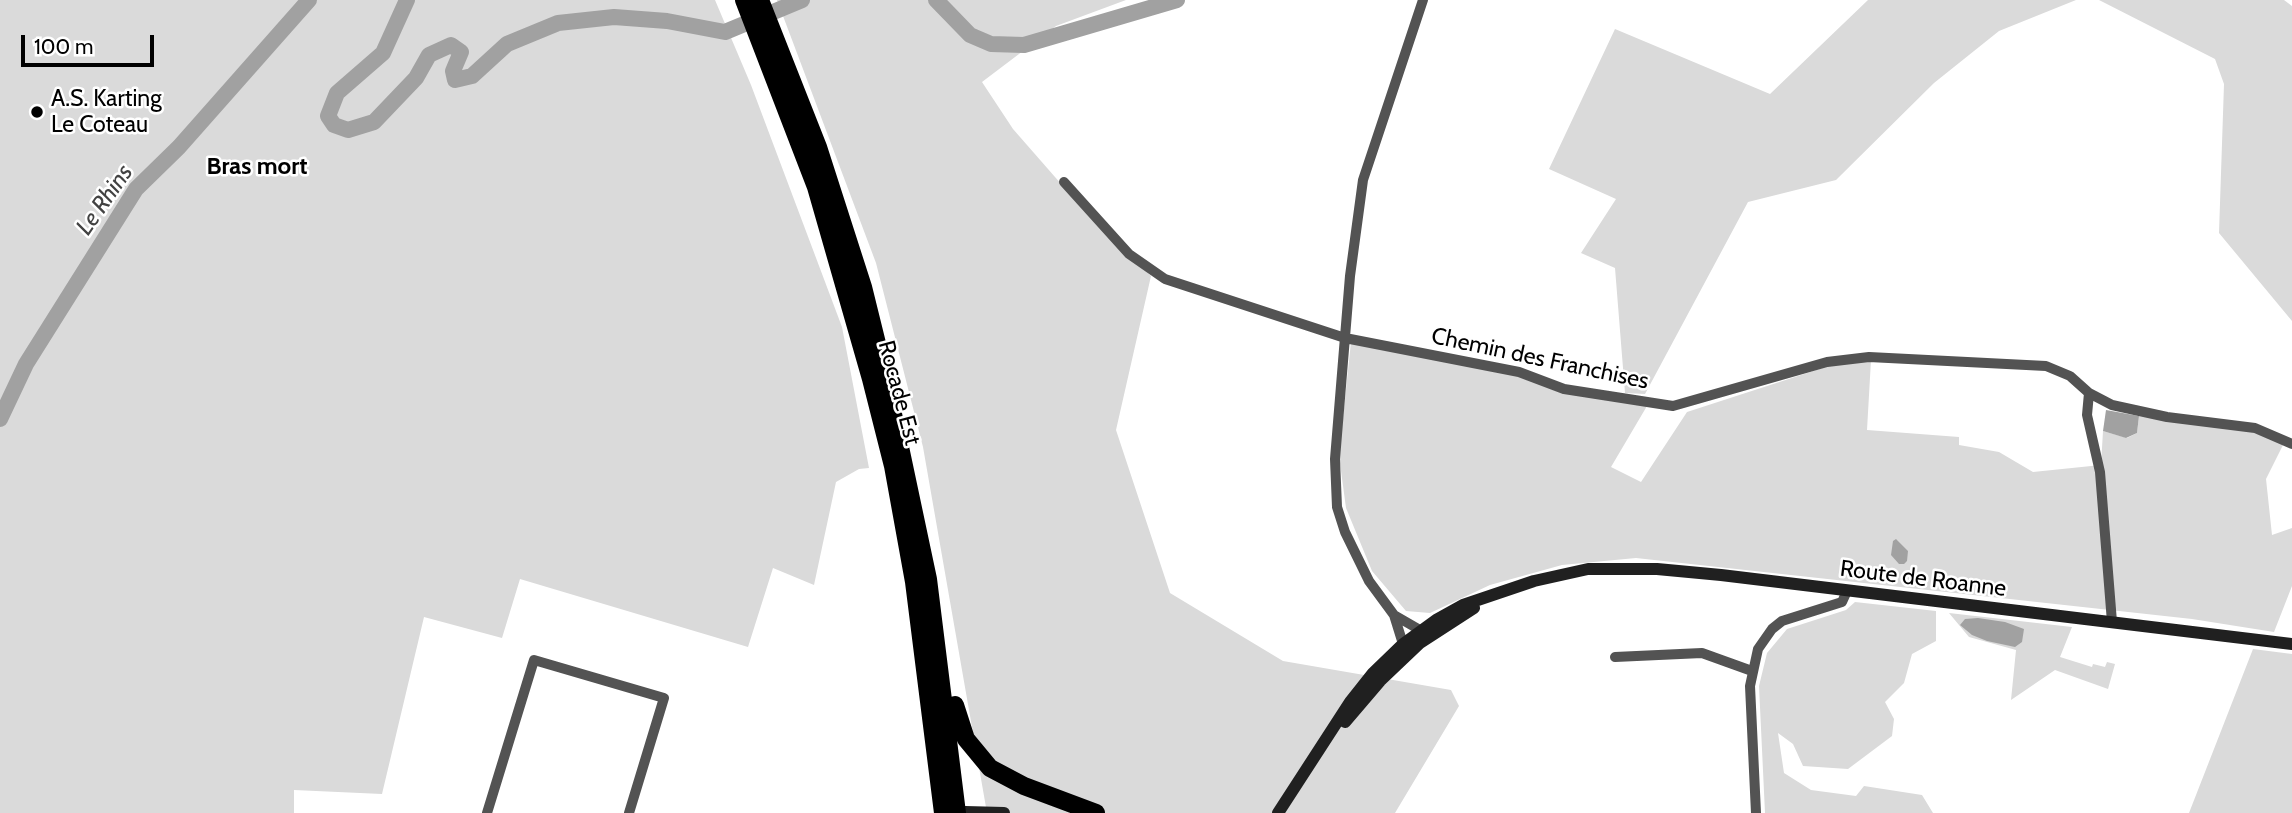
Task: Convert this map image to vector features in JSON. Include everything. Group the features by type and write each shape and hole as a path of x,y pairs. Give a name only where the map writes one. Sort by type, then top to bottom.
{"highway":[{"name":"Rocade Est","path":"744,0 773,51 818,147 863,288 906,464 935,624 961,812"},
{"name":"Rocade Est","path":"760,0 773,51 816,187 892,466 914,582 941,808"},
{"path":"935,624 945,638 956,711 973,751 1007,778 1096,813"}],"main road":[{"name":"Route de Roanne","path":"1278,813 1350,702 1373,673 1463,605 1508,589 1587,569 1657,569 2292,644"},
{"path":"961,812 1004,813"}],"street":[{"path":"1414,642 1356,559 1338,507 1335,458 1350,276 1363,180 1423,0"},
{"name":"Chemin des Franchises","path":"1064,182 1129,254 1165,279 1345,338 1519,372 1564,389 1673,406 1828,362 1868,357 2046,366 2070,376 2089,393 2112,405 2167,417 2255,428 2292,444"},
{"path":"2089,393 2087,415 2100,472 2112,622"},
{"path":"1756,813 1750,700 1752,671 1758,649 1772,629 1794,615 1842,602 1847,591"},
{"path":"1394,615 1414,642"},
{"path":"1615,657 1702,653 1752,671"},
{"path":"487,813 534,660 664,698 629,813"}],"shaded area":[{"path":"0,0 715,0 751,85 842,327 869,468 859,469 836,482 814,585 773,568 748,647 520,579 502,638 424,617 382,794 294,790 294,813 0,813"},
{"path":"777,0 1126,0 1056,26 982,82 1013,129 1076,201 1151,276 1116,430 1170,593 1283,661 1451,690 1459,706 1395,813 987,813 923,447 876,263"},
{"path":"1868,0 2076,0 1999,31 1934,83 1836,180 1748,202 1645,394 1625,393 1615,268 1581,253 1616,199 1549,169 1615,29 1770,94"},
{"path":"2099,0 2284,0 2292,6 2292,321 2219,233 2224,84 2215,59"},
{"path":"1351,342 1520,376 1574,395 1647,406 1611,467 1641,482 1687,412 1838,363 1871,360 1867,430 1959,437 1959,445 1999,452 2033,472 2101,465 2103,431 2127,438 2137,433 2139,416 2246,430 2284,443 2266,479 2272,535 2292,528 2292,586 2274,632 2192,619 1636,558 1562,565 1490,585 1430,613 1406,611 1372,571 1346,508 1339,456"},
{"path":"2106,410 2139,416 2137,433 2126,438 2103,431"},
{"path":"1896,539 1908,551 1904,564 1899,564 1891,555 1893,541"},
{"path":"1855,602 1936,611 1936,641 1912,654 1904,683 1885,702 1894,719 1892,736 1848,769 1803,766 1793,744 1778,733 1784,773 1811,790 1856,796 1864,786 1922,795 1933,813 1765,813 1759,686 1767,653 1787,629 1846,610"},
{"path":"1949,613 2072,627 2060,657 2092,667 2093,664 2105,667 2107,662 2115,664 2108,689 2055,670 2011,700 2016,650 1969,637"},
{"path":"1965,619 2005,622 2024,629 2022,642 2015,647 1987,641 1972,635 1960,625"},
{"path":"2253,649 2292,654 2292,813 2189,813"}],"waterway":[{"name":"Le Rhins","path":"0,419 26,364 136,189 179,147 309,0"},
{"name":"Le Rhins","path":"407,0 383,53 337,93 328,116 334,125 348,130 374,122 416,78 429,55 451,45 461,52 453,71 455,80 472,76 507,44 558,23 614,17 667,21 725,32 802,0"},
{"name":"Le Rhins","path":"936,0 970,35 991,44 1024,45 1177,0"}],"place":[{"name":"A.S. Karting Le Coteau","path":"37,112"}],"district":[{"name":"Bras mort","path":"257,167"}]}
